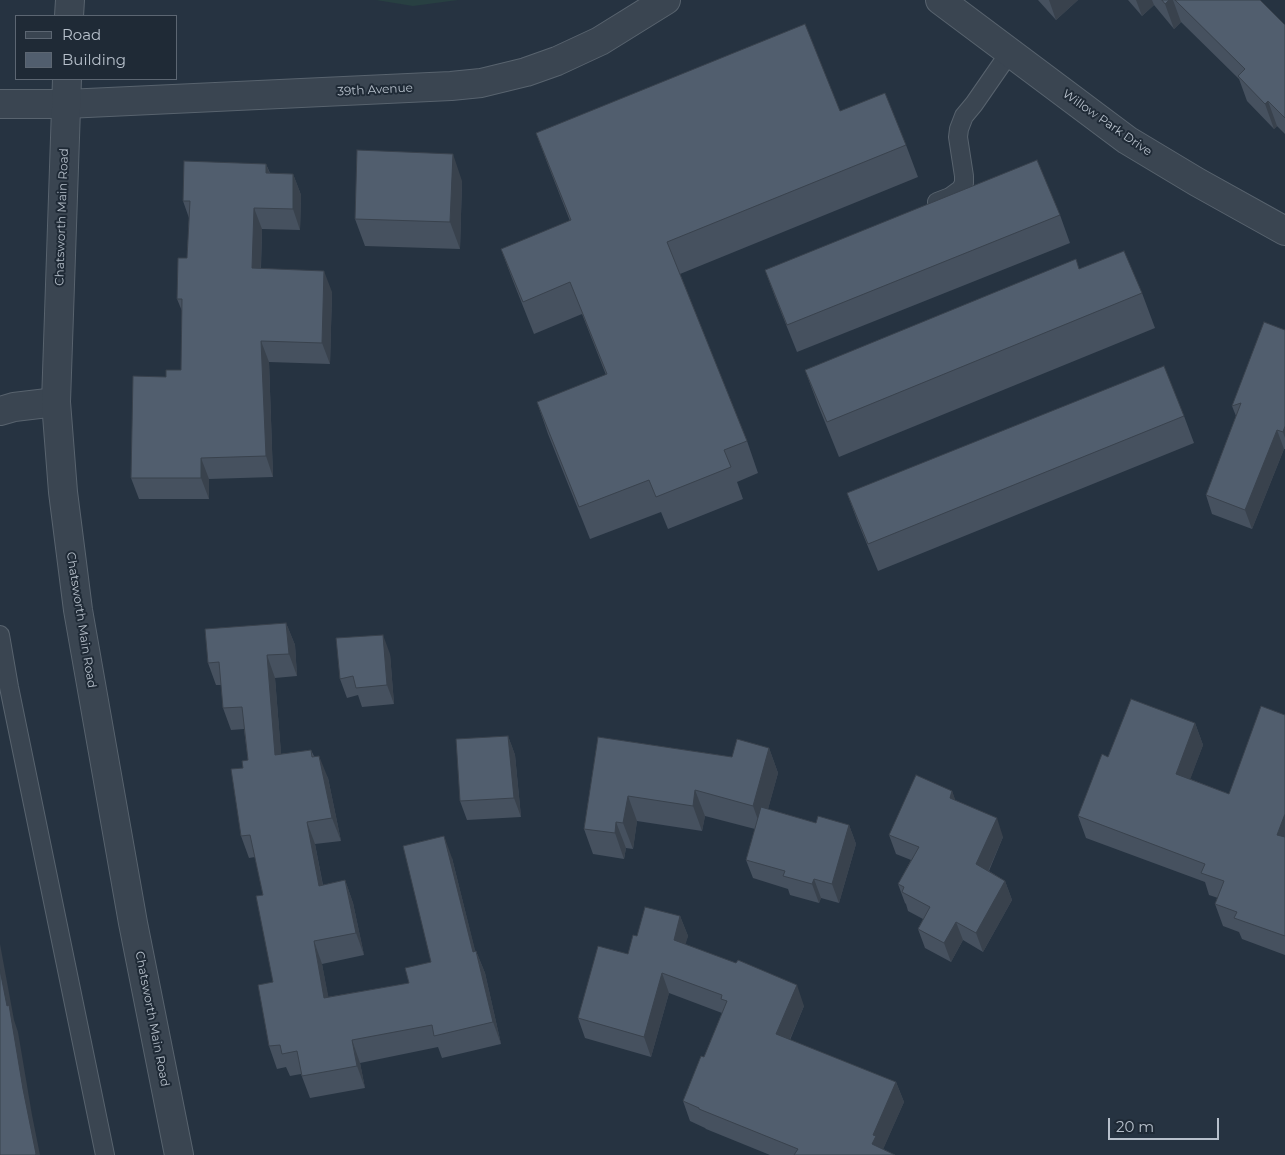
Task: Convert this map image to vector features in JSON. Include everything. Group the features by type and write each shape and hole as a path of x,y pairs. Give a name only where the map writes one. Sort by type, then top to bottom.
{"street":[{"path":"69,15 70,0"},
{"name":"39th Avenue","path":"0,104 66,92 451,86 481,83 526,72 557,61 600,41 666,0"},
{"name":"Willow Park Drive","path":"940,0 1126,140 1285,231"},
{"name":"Chatsworth Main Road","path":"66,92 56,402 63,492 78,610 133,923 179,1155"},
{"path":"0,411 56,402"}],"lane":[{"path":"924,208 950,197 961,189 964,183 964,176 958,137 959,129 964,116 1010,52"},
{"path":"0,635 105,1155"}],"green space":[{"path":"376,0 458,0 413,6"}],"building":[{"path":"1175,0 1260,0 1285,25 1285,118 1268,101 1265,104 1238,76 1245,69"},
{"path":"805,24 840,111 885,93 906,145 667,242 747,441 724,450 731,467 656,497 649,480 579,507 537,402 607,374 570,282 523,302 501,249 571,220 536,133"},
{"path":"357,150 453,154 450,222 355,219"},
{"path":"1037,160 1060,215 787,325 765,270"},
{"path":"184,161 266,164 266,173 293,174 293,209 254,208 252,268 324,271 322,343 261,341 266,456 201,458 201,478 131,478 133,376 166,377 166,370 181,370 182,299 177,299 178,258 187,258 190,201 183,201"},
{"path":"1124,251 1142,293 827,422 805,370 1076,259 1079,269"},
{"path":"1264,322 1285,330 1285,426 1283,432 1277,430 1245,510 1206,495 1241,403 1232,406"},
{"path":"1164,366 1184,416 868,544 847,493"},
{"path":"286,623 289,654 267,655 275,755 311,750 312,757 319,756 332,818 307,822 319,886 345,880 356,933 314,941 324,998 409,983 405,968 431,962 403,846 444,836 473,952 476,951 493,1022 434,1036 432,1025 352,1040 357,1066 302,1076 297,1051 282,1054 280,1045 269,1046 258,985 273,982 256,896 263,895 250,835 241,836 231,769 243,768 242,761 248,760 242,707 223,708 219,662 208,663 205,629"},
{"path":"383,635 387,685 356,688 353,676 340,679 336,638"},
{"path":"1131,699 1195,723 1176,774 1229,794 1261,706 1285,715 1285,814 1277,835 1285,837 1285,936 1234,918 1237,912 1215,904 1224,881 1201,873 1205,864 1078,816 1102,754 1108,757"},
{"path":"508,736 514,798 460,801 456,739"},
{"path":"598,737 732,757 737,739 769,748 753,806 695,790 693,806 628,796 623,823 616,822 615,833 584,829"},
{"path":"916,775 952,791 950,798 997,818 976,864 1005,881 976,933 956,922 944,943 918,929 930,907 902,892 904,887 898,884 919,847 889,835"},
{"path":"761,807 816,823 818,816 849,825 832,884 814,879 812,884 783,876 785,871 746,860"},
{"path":"645,907 680,916 674,940 736,963 738,960 797,985 776,1034 896,1082 873,1135 876,1136 872,1144 895,1155 794,1155 798,1149 683,1101 701,1056 704,1057 727,1001 721,999 722,995 662,973 644,1037 578,1018 598,946 628,954 633,935 637,936"},
{"path":"0,970 7,1006 9,1005 35,1155 0,1155"}]}
